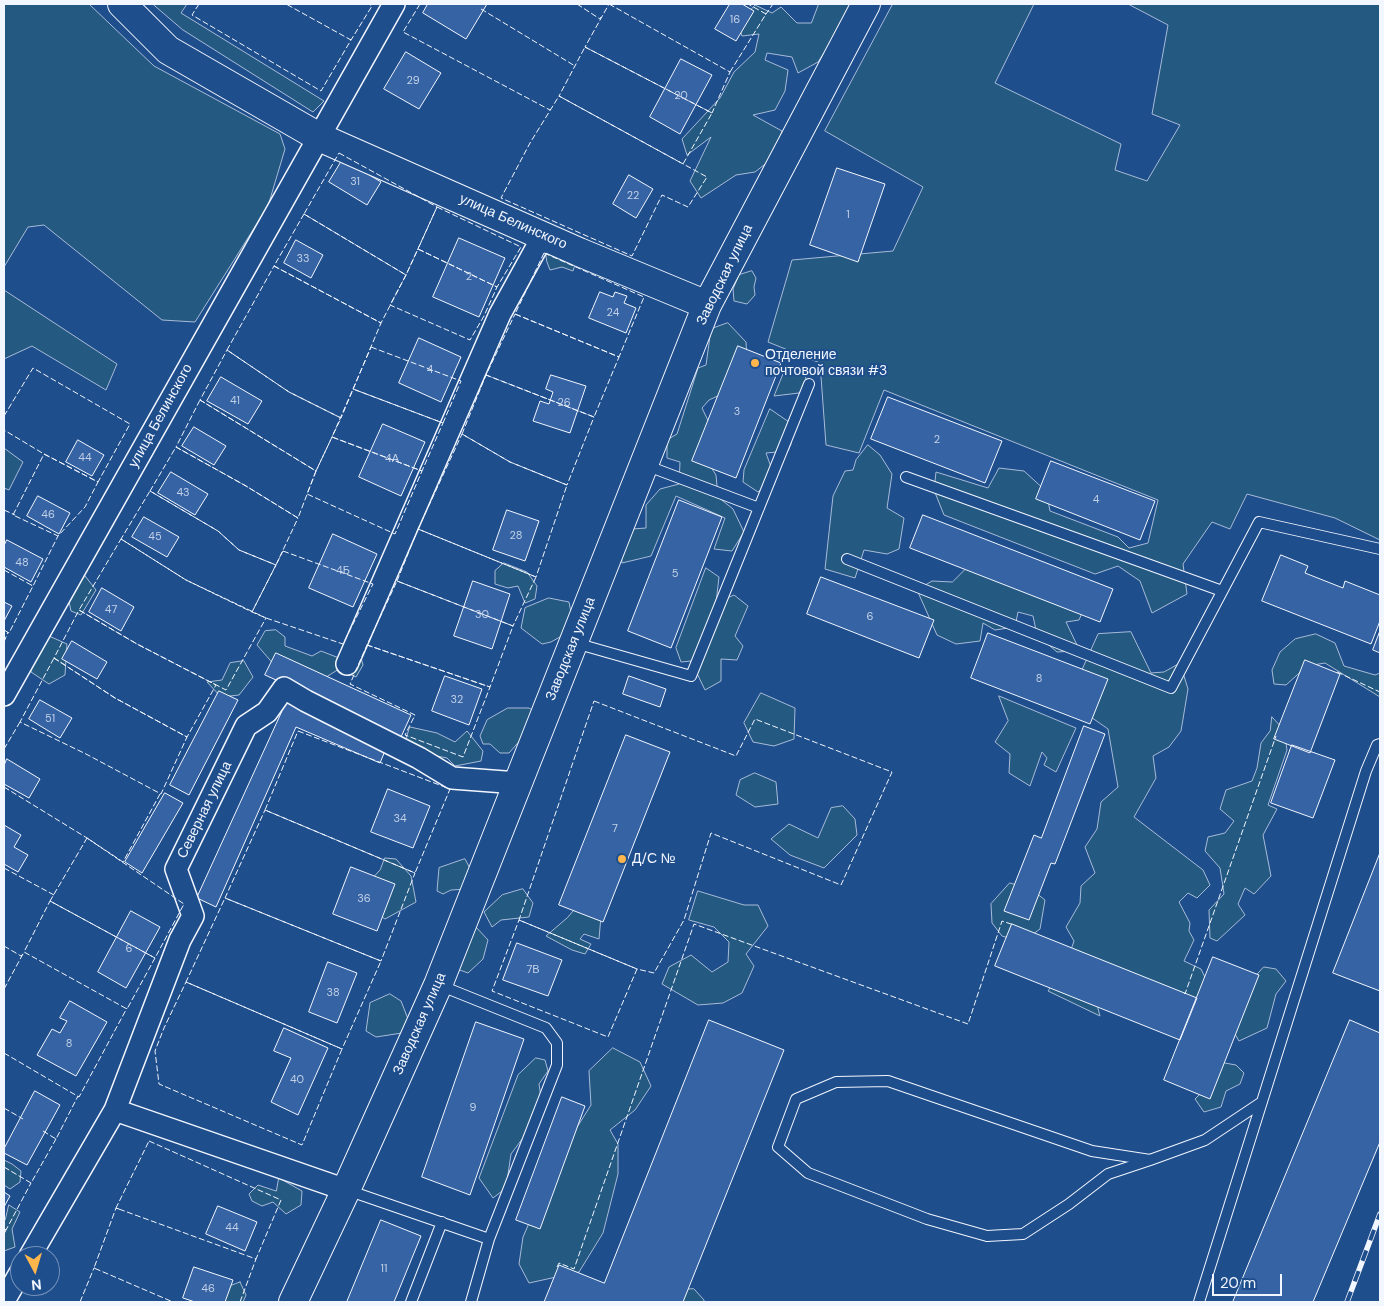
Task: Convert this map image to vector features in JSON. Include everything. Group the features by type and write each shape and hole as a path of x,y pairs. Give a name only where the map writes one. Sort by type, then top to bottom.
{"street":[{"name":"улица Белинского","path":"122,4 168,50 319,137 543,236 707,305"},
{"name":"улица Белинского","path":"4,695 394,4"},
{"name":"Заводская улица","path":"293,1302 346,1190 438,985 707,305 866,4"},
{"path":"347,664 500,314 543,236"},
{"name":"Северная улица","path":"36,1246 115,1110 180,940 193,916 176,869 246,726 267,712 284,688 419,758 452,778 518,783"},
{"path":"115,1110 346,1190"}],"lane":[{"path":"574,642 691,676 810,384"},
{"path":"644,464 759,508"},
{"path":"906,477 1222,591"},
{"path":"847,559 1171,688 1259,522 1380,549"},
{"path":"1199,1302 1366,771 1377,745 1380,744"},
{"path":"438,985 546,1028 557,1043 558,1065 490,1239 471,1302"},
{"path":"1150,1160 1092,1151 888,1081 836,1082 796,1099 778,1147 808,1173 927,1219 987,1236 1023,1234 1069,1204 1108,1174 1150,1160 1205,1140 1262,1102"},
{"path":"346,1190 490,1239"},
{"path":"411,1302 442,1222"}],"shaded area":[{"path":"4,4 89,4 154,66 280,134 285,149 268,206 195,322 162,320 44,225 28,227 4,267"},
{"path":"153,4 187,4 181,13 324,101 313,112 183,30"},
{"path":"819,4 849,4 853,9 818,62 798,73 792,57 767,53 765,60 788,70 785,91 775,110 753,115 782,131 773,158 755,172 736,175 701,198 690,181 711,137 687,155 682,139 720,98 734,72 755,52 759,34 742,36 738,24 755,5 772,13 781,7 797,23 811,23"},
{"path":"893,4 1034,4 995,83 1121,144 1115,170 1147,181 1180,125 1152,114 1168,25 1128,4 1380,4 1380,540 1335,518 1247,494 1230,529 1212,522 1183,564 1187,594 1152,613 1140,581 1118,566 1095,574 944,515 934,490 936,472 988,488 999,468 1024,471 1046,491 1050,511 1118,537 1129,548 1148,543 1158,500 884,390 859,453 826,445 820,363 768,342 792,260 893,251 923,187 825,131"},
{"path":"545,248 576,261 573,271 562,267 550,270"},
{"path":"752,271 756,278 755,295 747,304 734,301 733,289 739,275"},
{"path":"4,290 117,364 106,390 32,346 4,359"},
{"path":"728,323 746,342 747,359 724,393 709,400 702,408 713,431 704,456 716,475 718,497 733,509 744,532 732,551 714,549 725,518 676,496 651,556 622,563 620,542 632,529 646,528 646,505 660,489 679,484 680,462 667,458 667,440 677,434 698,368 706,365 711,329"},
{"path":"803,367 807,383 799,393 774,396 785,369"},
{"path":"770,409 789,422 791,444 788,451 766,453 771,467 764,487 758,492 743,482 744,470"},
{"path":"868,445 880,455 892,474 887,508 904,518 899,549 887,554 864,550 855,578 825,569 833,496 845,471 853,470 856,460"},
{"path":"4,448 23,462 9,490 4,488"},
{"path":"504,563 527,572 537,586 535,599 525,603 518,586 508,588 495,584 495,571"},
{"path":"971,564 1085,606 1079,620 1066,622 1077,645 1074,651 1057,652 1037,635 1033,616 1018,612 1015,627 995,630 983,623 980,641 956,644 937,635 917,590 932,581 952,582"},
{"path":"706,568 719,577 716,603 734,595 748,606 735,636 743,646 737,660 721,659 721,681 705,690 691,661 681,662 676,648"},
{"path":"82,572 96,590 81,615 71,611 68,597"},
{"path":"549,598 569,602 574,629 551,642 542,644 521,628 525,608"},
{"path":"276,630 285,637 285,646 312,656 321,651 339,658 360,654 363,665 356,677 339,669 323,679 275,682 283,671 276,667 257,645 265,631"},
{"path":"1131,632 1151,673 1164,672 1180,663 1188,689 1181,731 1169,747 1153,756 1156,778 1134,817 1203,870 1210,885 1197,898 1188,893 1179,902 1190,923 1189,931 1194,940 1184,961 1201,969 1209,986 1202,1003 1091,983 1100,1016 1048,991 1066,964 1074,941 1066,927 1080,903 1081,886 1095,873 1085,847 1097,829 1101,802 1118,787 1108,729 1088,715 1080,674 1098,634"},
{"path":"1316,634 1335,643 1344,666 1375,675 1380,673 1380,697 1325,663 1307,666 1286,685 1274,684 1272,670 1280,652 1295,639"},
{"path":"49,636 67,644 65,675 49,684 31,672 31,655"},
{"path":"244,661 253,677 239,695 221,697 207,682 222,680 230,663"},
{"path":"761,693 795,708 794,739 774,746 753,742 744,723"},
{"path":"999,696 1076,728 1056,772 1044,765 1047,758 1042,752 1030,786 1009,773 1010,754 995,742 1008,721"},
{"path":"508,708 529,708 537,713 530,729 509,753 500,753 490,744 483,744 480,736 487,720"},
{"path":"1272,717 1284,730 1287,750 1268,805 1277,809 1263,835 1271,876 1254,894 1245,888 1238,904 1245,915 1217,941 1210,938 1209,910 1224,894 1220,868 1205,851 1208,837 1225,833 1234,821 1220,809 1226,790 1252,781 1257,768 1261,743 1270,731"},
{"path":"410,727 437,733 455,742 467,731 483,751 481,761 455,766 447,758 432,755 406,740"},
{"path":"755,773 776,782 778,804 755,807 736,795 740,780"},
{"path":"843,806 855,819 857,835 824,868 790,855 771,839 789,824 818,838 831,808"},
{"path":"385,858 396,859 411,876 416,902 385,919 374,912 369,882 380,870"},
{"path":"465,859 473,874 468,889 451,890 443,894 437,891 439,868"},
{"path":"1010,883 1031,889 1045,900 1040,929 1022,942 1002,936 992,923 991,904"},
{"path":"523,889 533,903 529,917 501,920 492,927 484,912 502,895"},
{"path":"698,891 744,905 758,905 768,926 746,954 754,966 742,993 723,1003 698,1005 662,984 669,967 691,955 712,972 728,962 729,942 714,927 689,920"},
{"path":"577,907 601,916 599,939 584,934 580,939 591,944 585,954 572,950 546,936"},
{"path":"475,926 488,940 483,959 468,973 457,969"},
{"path":"1264,967 1276,969 1286,981 1276,994 1267,1028 1239,1041 1232,1029 1251,981"},
{"path":"390,994 401,1001 410,1024 402,1033 376,1037 366,1031 370,1003"},
{"path":"613,1048 640,1062 651,1086 635,1110 610,1130 618,1144 618,1174 603,1233 579,1272 529,1283 519,1264 523,1237 557,1159 591,1105 589,1071"},
{"path":"536,1058 545,1060 548,1071 539,1084 543,1111 511,1154 506,1188 493,1198 479,1178 518,1075"},
{"path":"1219,1062 1236,1065 1244,1073 1240,1084 1226,1091 1221,1107 1204,1112 1195,1099 1209,1085"},
{"path":"4,1160 21,1171 20,1182 10,1189 4,1185"},
{"path":"279,1178 302,1191 301,1205 286,1214 273,1202 262,1206 252,1201 249,1194 258,1185 276,1191"},
{"path":"9,1205 20,1212 12,1229 15,1246 10,1246 10,1249 4,1251 4,1221"},
{"path":"240,1282 246,1295 243,1302 216,1302 225,1289"},
{"path":"694,1289 704,1302 666,1302 674,1290"}],"building":[{"path":"428,4 487,4 466,39 423,13"},
{"path":"730,4 742,4 754,11 736,41 715,29"},
{"path":"406,52 441,73 419,109 384,89"},
{"path":"681,59 712,75 680,134 650,117"},
{"path":"343,159 381,182 367,205 329,182"},
{"path":"837,168 885,184 858,262 810,245"},
{"path":"629,175 653,189 636,218 613,204"},
{"path":"459,238 505,258 479,317 433,297"},
{"path":"296,240 323,255 311,278 284,263"},
{"path":"600,292 613,297 615,292 627,296 624,303 636,308 626,333 589,318"},
{"path":"419,338 461,357 441,402 399,383"},
{"path":"738,346 781,363 736,478 692,461"},
{"path":"551,375 586,386 570,433 533,421 540,401 549,404 553,392 546,389"},
{"path":"221,377 262,401 248,424 207,401"},
{"path":"888,397 1002,441 985,483 871,439"},
{"path":"383,424 425,442 401,496 359,477"},
{"path":"194,427 226,446 214,465 182,446"},
{"path":"78,440 104,455 92,476 66,462"},
{"path":"1051,461 1155,501 1140,540 1036,499"},
{"path":"171,472 208,494 195,515 158,493"},
{"path":"38,496 70,513 59,534 27,516"},
{"path":"679,500 722,517 671,648 628,631"},
{"path":"507,510 539,521 525,561 493,550"},
{"path":"923,515 1113,589 1100,622 910,548"},
{"path":"144,517 179,537 167,557 132,537"},
{"path":"333,534 377,554 353,607 309,588"},
{"path":"7,540 43,559 31,582 4,567 4,546"},
{"path":"1281,555 1308,566 1305,573 1343,588 1345,581 1380,595 1380,621 1371,644 1262,601"},
{"path":"821,577 934,620 919,658 807,614"},
{"path":"473,581 510,594 492,649 454,636"},
{"path":"102,588 134,607 121,631 89,612"},
{"path":"4,602 12,606 4,621"},
{"path":"1380,631 1380,653 1373,650"},
{"path":"988,633 1108,679 1090,724 971,678"},
{"path":"72,641 107,662 97,679 62,659"},
{"path":"276,653 411,715 401,737 265,675"},
{"path":"1305,660 1340,674 1310,753 1274,739"},
{"path":"445,676 482,689 469,725 432,711"},
{"path":"629,676 666,689 660,707 623,694"},
{"path":"219,691 238,700 189,795 170,785"},
{"path":"40,700 72,718 60,738 29,719"},
{"path":"287,701 387,746 380,763 296,727 216,907 197,898"},
{"path":"1084,726 1105,734 1055,864 1051,863 1029,920 1004,911 1034,835 1041,838"},
{"path":"626,735 670,752 603,922 559,905"},
{"path":"1292,745 1335,760 1313,818 1271,803"},
{"path":"7,759 40,779 29,798 4,784 4,766"},
{"path":"388,789 430,806 413,848 371,832"},
{"path":"165,793 183,803 142,873 125,862"},
{"path":"4,825 21,835 14,847 28,855 18,872 4,864"},
{"path":"1380,853 1380,991 1333,973"},
{"path":"351,867 395,884 377,931 333,914"},
{"path":"131,911 160,927 126,988 98,972"},
{"path":"1012,924 1197,998 1180,1040 995,966"},
{"path":"517,943 562,960 548,996 503,980"},
{"path":"1213,957 1259,975 1210,1099 1164,1080"},
{"path":"328,962 357,973 337,1023 309,1012"},
{"path":"70,1001 107,1022 76,1076 37,1055 52,1029 60,1033 67,1021 60,1018"},
{"path":"709,1020 784,1050 683,1302 544,1302 559,1265 604,1283"},
{"path":"1350,1020 1380,1033 1380,1142 1313,1302 1233,1302"},
{"path":"476,1022 524,1039 470,1195 422,1177"},
{"path":"284,1028 328,1048 298,1115 271,1102 291,1058 274,1051"},
{"path":"35,1091 60,1105 27,1165 4,1153 4,1149"},
{"path":"562,1097 585,1106 540,1229 516,1220"},
{"path":"4,1192 10,1196 4,1207"},
{"path":"218,1206 257,1222 245,1251 206,1234"},
{"path":"381,1220 421,1236 394,1302 347,1302"},
{"path":"194,1267 233,1280 225,1302 195,1302 183,1298"}],"railway":[{"path":"1347,1302 1380,1214"}],"fence":[{"path":"199,4 192,15 321,91 351,40 286,4"},
{"path":"350,39 372,6 369,4"},
{"path":"420,4 403,32 551,109"},
{"path":"577,4 600,19 601,17"},
{"path":"609,4 730,72 712,113 585,47 609,4"},
{"path":"730,72 766,14 748,4"},
{"path":"765,14 773,4"},
{"path":"481,9 575,66"},
{"path":"585,47 712,113 683,164 559,96 585,47"},
{"path":"559,96 707,177 688,207 662,195 632,256 501,198 530,143 559,96"},
{"path":"339,153 437,207 406,275 304,214 339,153"},
{"path":"437,207 521,247 497,287 418,249 437,207"},
{"path":"304,214 406,275 381,323 274,266 304,214"},
{"path":"418,249 497,287 484,316 470,340 390,305 418,249"},
{"path":"544,253 644,297 619,357 515,314 544,253"},
{"path":"274,266 381,323 341,418 289,392 227,350 274,266"},
{"path":"515,314 619,357 594,417 486,375 515,314"},
{"path":"371,347 461,381 443,423 353,389 371,347"},
{"path":"227,350 289,392 341,418 316,471 200,400 227,350"},
{"path":"4,416 33,368 130,424 98,482 44,454 4,430"},
{"path":"486,375 594,417 567,485 510,462 462,434 486,375"},
{"path":"353,389 443,423 422,471 332,437 353,389"},
{"path":"200,400 316,471 298,518 246,486 176,447 200,400"},
{"path":"462,434 510,462 567,485 536,577 418,529 462,434"},
{"path":"332,437 422,471 395,534 307,494 332,437"},
{"path":"176,447 246,486 298,518 276,565 239,550 218,531 150,491 176,447"},
{"path":"44,454 98,482 85,507 58,536 13,515 44,454"},
{"path":"150,491 218,531 239,550 276,565 252,612 186,580 121,539 150,491"},
{"path":"4,510 15,515"},
{"path":"418,529 536,577 513,626 397,581 418,529"},
{"path":"4,570 33,586 58,536"},
{"path":"121,539 186,580 266,618 226,690 137,644 79,610 121,539"},
{"path":"283,551 373,584 343,644 252,612 283,551"},
{"path":"397,581 513,626 490,687 367,645 397,581"},
{"path":"4,630 9,633 33,586 31,585"},
{"path":"79,610 137,644 216,685 187,737 115,698 54,658 79,610"},
{"path":"4,642 8,632"},
{"path":"367,645 490,687 463,757 405,735 415,715 350,684 367,645"},
{"path":"54,658 115,698 187,737 161,794 86,754 20,722 54,658"},
{"path":"1337,672 1380,692"},
{"path":"594,701 736,756 755,719 892,772 841,885 711,833 684,920 654,973 637,969 519,920 594,701"},
{"path":"4,749 20,722"},
{"path":"298,731 450,789 415,873 265,810 298,731"},
{"path":"1184,993 1276,736"},
{"path":"4,787 123,862 160,794"},
{"path":"265,810 415,873 381,961 225,898 265,810"},
{"path":"87,838 184,904 155,958 50,901 87,838"},
{"path":"4,868 54,895"},
{"path":"225,898 381,961 342,1049 186,982 225,898"},
{"path":"50,901 155,958 127,1009 24,952 50,901"},
{"path":"519,920 637,969 608,1037 492,991 519,920"},
{"path":"557,1267 559,1263 574,1269 694,924 968,1024 1002,921 1014,925"},
{"path":"4,946 21,956 23,954"},
{"path":"4,989 24,952"},
{"path":"186,982 342,1049 302,1145 159,1084 155,1051 186,982"},
{"path":"4,1053 79,1097 127,1008"},
{"path":"43,1131 56,1139 78,1096"},
{"path":"4,1108 23,1119"},
{"path":"4,1167 31,1183 55,1138"},
{"path":"149,1141 281,1200 256,1259 116,1208 149,1141"},
{"path":"4,1234 6,1230 4,1228 6,1230 31,1183"},
{"path":"119,1209 116,1208 94,1268 173,1302"},
{"path":"240,1302 255,1259"},
{"path":"80,1302 95,1268"}],"place":[{"name":"Отделение почтовой связи #3","path":"755,363"},
{"name":"Д/С №","path":"622,859"}]}
